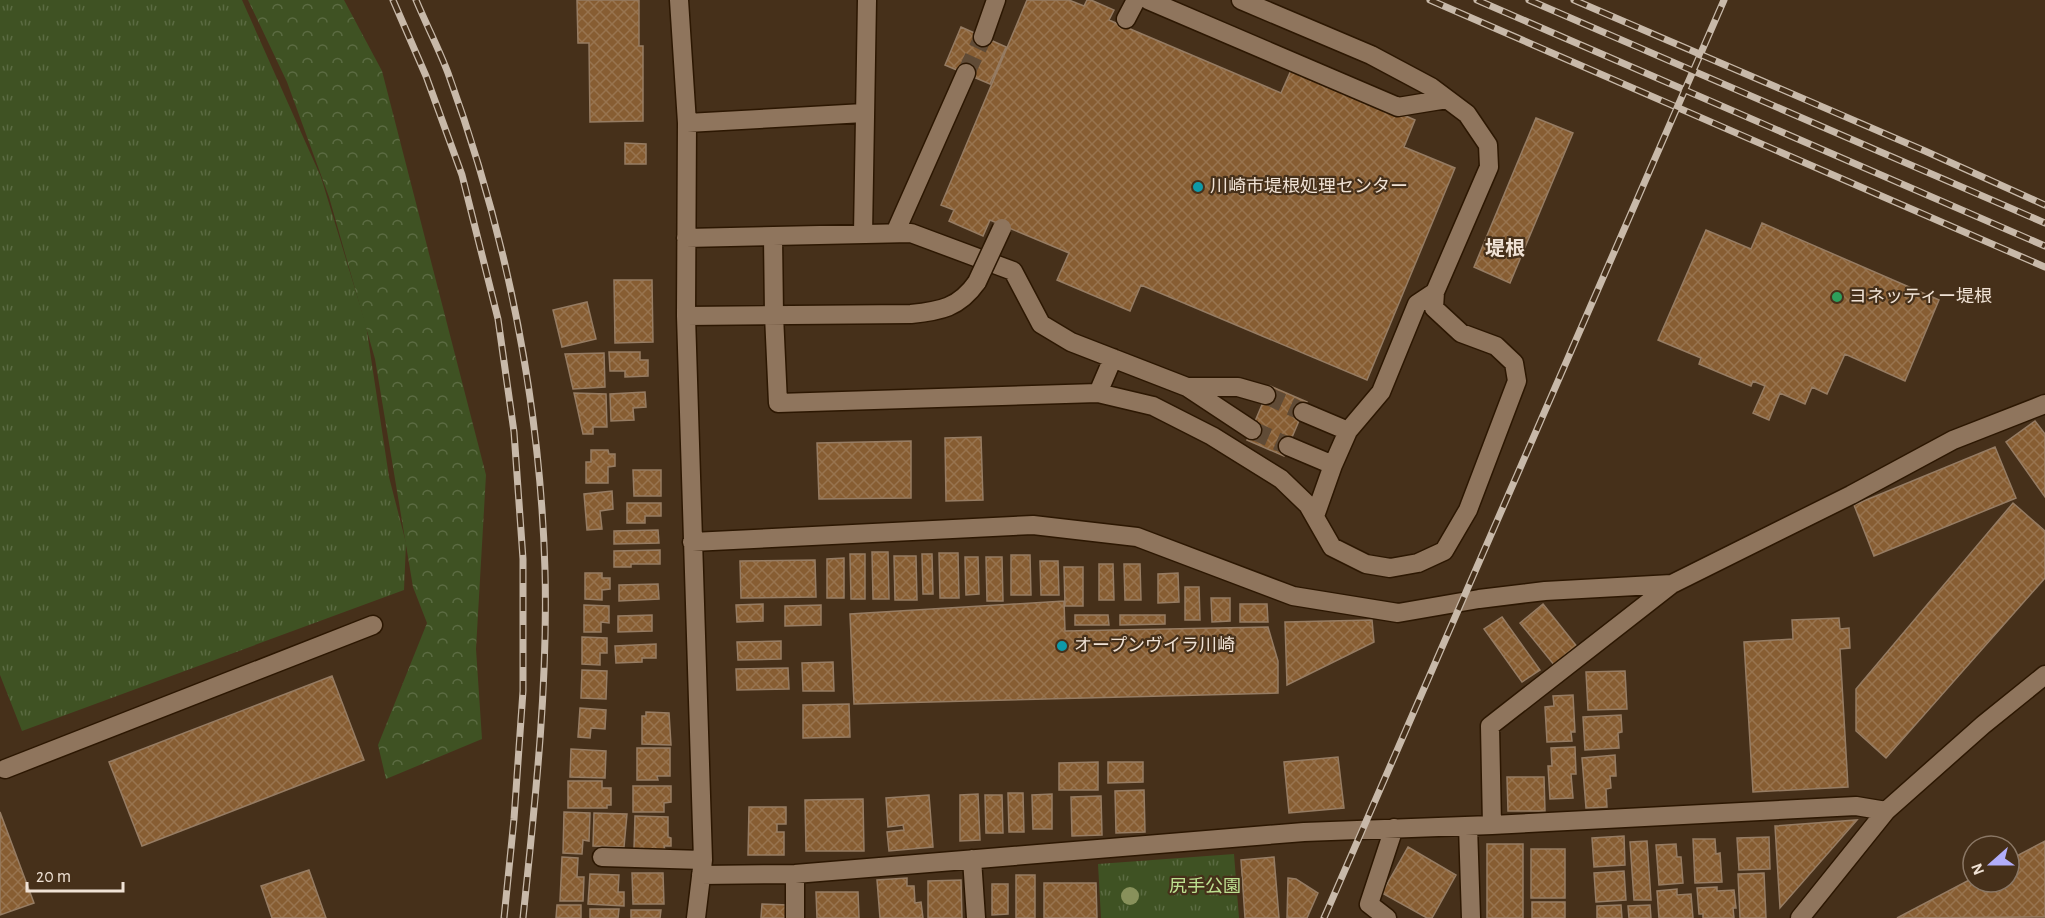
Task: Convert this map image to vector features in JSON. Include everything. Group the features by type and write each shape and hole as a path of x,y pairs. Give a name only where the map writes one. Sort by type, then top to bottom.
{"street":[{"path":"679,0 687,123 686,316 702,868 696,918"},
{"path":"863,234 867,0"},
{"path":"982,37 996,0"},
{"path":"1126,19 1136,0"},
{"path":"1148,0 1398,107 1447,99"},
{"path":"773,237 778,403 1098,393 1153,406 1212,435 1281,479 1308,505 1332,547 1366,564 1390,568 1418,563 1444,551 1467,510 1517,381 1514,363 1496,346 1461,333 1434,308 1435,292 1489,167 1488,145 1467,114 1431,87 1371,55 1241,0"},
{"path":"895,233 966,73"},
{"path":"687,123 864,113"},
{"path":"686,316 933,312 954,305 968,295 977,282 1002,228"},
{"path":"686,238 911,233 1013,271 1041,324 1071,342 1187,387 1252,430"},
{"path":"1316,516 1333,465 1348,431 1381,392 1417,304 1435,292"},
{"path":"1098,393 1113,358"},
{"path":"1187,387 1238,387 1266,395"},
{"path":"1492,825 1490,726 1672,584 1851,495 1953,440 2045,404"},
{"path":"1303,412 1348,431"},
{"path":"1288,446 1333,465"},
{"path":"692,542 1033,525 1137,537 1293,596 1398,613 1479,599 1545,591 1672,584"},
{"path":"2,766 373,625"},
{"path":"1805,916 1886,811 1983,725 2045,675"},
{"path":"602,856 702,868 795,874 1304,832 1492,825 1856,806 1886,811"},
{"path":"1468,826 1471,918"},
{"path":"1387,918 1369,903 1394,828"},
{"path":"972,859 976,918"},
{"path":"795,874 795,918"}],"green space":[{"path":"0,0 242,0 321,177 366,325 389,477 406,543 404,590 22,731 0,675"},
{"path":"248,0 344,0 382,71 486,475 476,649 482,739 386,779 378,745 427,623 413,587 375,359 329,197 287,82"},
{"name":"尻手公園","path":"1234,854 1239,918 1101,918 1098,864"}],"building":[{"path":"577,0 639,0 639,46 643,46 643,121 590,122 589,43 578,43"},
{"name":"川崎市堤根処理センター","path":"1027,0 1069,0 1084,6 1087,0 1091,0 1114,10 1109,20 1281,93 1292,68 1415,120 1404,147 1455,168 1367,380 1141,285 1130,311 1057,280 1069,253 990,220 983,236 949,221 954,210 941,205"},
{"path":"961,27 1006,47 990,84 945,65"},
{"path":"1536,118 1573,133 1510,283 1474,267"},
{"path":"625,143 646,144 646,164 625,164"},
{"name":"ヨネッティー堤根","path":"1762,223 1939,300 1905,381 1845,354 1827,394 1812,387 1805,404 1780,393 1769,420 1753,413 1765,386 1753,381 1751,386 1699,364 1701,358 1658,340 1706,230 1751,249"},
{"path":"614,280 652,280 653,342 615,343"},
{"path":"587,302 596,339 562,347 553,310"},
{"path":"609,352 640,352 640,360 648,360 648,376 625,377 625,371 610,371"},
{"path":"604,353 605,387 573,389 565,354"},
{"path":"1270,386 1307,402 1284,456 1247,440"},
{"path":"645,392 646,407 633,408 634,420 611,421 610,394"},
{"path":"574,393 606,394 607,427 593,427 593,434 583,434"},
{"path":"2035,421 2045,434 2045,497 2006,442"},
{"path":"981,437 983,500 946,501 945,438"},
{"path":"911,441 911,498 819,499 817,443"},
{"path":"1995,447 2016,498 1874,556 1854,505"},
{"path":"591,450 608,450 609,454 615,454 615,466 608,467 608,483 586,483 586,462 591,462"},
{"path":"633,470 661,470 661,496 634,496"},
{"path":"612,491 613,509 600,511 602,529 587,530 584,494"},
{"path":"627,503 661,503 661,516 645,516 645,523 627,523"},
{"path":"2013,503 2045,531 2045,578 1886,758 1856,731 1856,689"},
{"path":"658,530 659,543 614,544 614,531"},
{"path":"660,550 660,564 631,564 631,567 614,567 614,551"},
{"path":"872,552 888,552 889,599 873,599"},
{"path":"939,553 958,553 959,598 940,598"},
{"path":"850,554 865,554 865,599 851,599"},
{"path":"922,554 932,554 933,594 923,594"},
{"path":"1011,555 1030,555 1031,595 1011,595"},
{"path":"894,556 916,556 917,600 895,600"},
{"path":"965,557 978,557 979,594 966,595"},
{"path":"986,557 1002,557 1003,601 987,601"},
{"path":"844,558 844,598 827,598 827,559"},
{"path":"815,560 816,597 741,598 740,561"},
{"path":"1040,561 1058,561 1059,595 1041,595"},
{"path":"1099,564 1113,564 1114,600 1099,600"},
{"path":"1124,564 1140,564 1141,600 1125,600"},
{"path":"1064,567 1083,567 1083,606 1065,606"},
{"path":"585,573 602,573 602,578 610,578 610,589 602,590 602,600 585,599"},
{"path":"1178,573 1179,602 1158,603 1158,574"},
{"path":"658,584 659,599 619,601 619,585"},
{"path":"1185,587 1199,587 1200,620 1185,620"},
{"path":"1211,598 1230,598 1230,621 1212,622"},
{"name":"オープンヴイラ川崎","path":"1064,601 1065,631 1268,627 1278,661 1278,693 854,704 850,614"},
{"path":"763,604 763,621 737,622 736,605"},
{"path":"1240,604 1267,604 1268,622 1240,622"},
{"path":"1543,604 1578,648 1555,666 1520,623"},
{"path":"584,605 609,606 609,623 601,622 601,632 584,632"},
{"path":"821,605 821,625 785,626 785,606"},
{"path":"652,615 652,631 618,632 618,616"},
{"path":"1075,615 1108,615 1109,625 1075,625"},
{"path":"1120,615 1165,615 1165,624 1120,625"},
{"path":"1502,617 1540,670 1522,682 1484,629"},
{"path":"1839,618 1840,629 1849,628 1850,648 1840,649 1848,787 1753,792 1744,642 1793,639 1792,620"},
{"path":"1372,620 1374,642 1287,685 1285,622"},
{"path":"582,637 607,638 607,653 600,653 600,665 582,664"},
{"path":"781,641 781,659 738,660 737,642"},
{"path":"656,644 656,658 642,658 642,662 616,663 615,646"},
{"path":"833,662 834,691 803,691 802,663"},
{"path":"788,668 789,689 737,690 736,669"},
{"path":"582,670 607,671 606,699 581,698"},
{"path":"1625,671 1627,709 1588,710 1586,672"},
{"path":"332,676 364,760 142,846 109,762"},
{"path":"1573,695 1575,732 1571,732 1572,741 1547,742 1545,707 1554,706 1553,696"},
{"path":"849,704 850,737 803,738 803,705"},
{"path":"580,708 606,710 605,729 591,728 590,738 578,737"},
{"path":"646,712 669,713 671,745 642,744 642,716 646,716"},
{"path":"1621,715 1622,732 1618,733 1619,748 1585,750 1583,717"},
{"path":"1575,747 1576,774 1571,774 1573,798 1550,799 1548,766 1552,766 1551,748"},
{"path":"637,748 670,748 670,776 657,776 658,780 637,780"},
{"path":"571,749 606,751 605,778 570,777"},
{"path":"1615,755 1616,776 1610,776 1611,788 1606,789 1607,807 1586,808 1582,758"},
{"path":"1338,757 1344,808 1289,813 1284,762"},
{"path":"1098,762 1098,790 1059,790 1059,763"},
{"path":"1108,762 1143,762 1143,782 1108,783"},
{"path":"1507,777 1544,777 1545,811 1508,811"},
{"path":"568,781 602,781 602,788 611,788 611,805 607,805 607,808 568,808"},
{"path":"633,786 671,786 671,802 664,803 664,812 633,812"},
{"path":"1144,790 1145,832 1116,833 1115,791"},
{"path":"1008,793 1023,793 1024,832 1009,832"},
{"path":"978,794 980,840 960,841 960,795"},
{"path":"1052,794 1052,829 1033,829 1032,795"},
{"path":"929,795 933,847 889,851 887,832 904,830 903,825 888,827 886,798"},
{"path":"985,795 1002,795 1003,833 986,833"},
{"path":"1101,796 1102,835 1072,836 1071,797"},
{"path":"863,799 864,851 806,851 805,800"},
{"path":"749,807 786,807 786,824 777,824 777,832 784,832 784,855 748,855"},
{"path":"0,812 34,903 0,915"},
{"path":"564,812 590,813 589,841 583,840 582,854 563,853"},
{"path":"594,813 627,814 624,847 593,846"},
{"path":"635,816 668,817 668,837 671,838 671,846 664,846 665,850 634,849"},
{"path":"1857,820 1780,908 1775,826"},
{"path":"1624,836 1625,865 1594,867 1592,838"},
{"path":"1769,837 1770,869 1739,870 1737,838"},
{"path":"1693,839 1715,839 1716,854 1720,853 1722,882 1695,883"},
{"path":"1647,841 1651,900 1634,900 1630,842"},
{"path":"2045,841 2045,917 1897,918 1961,884 1961,894 2021,894 2021,854"},
{"path":"1487,844 1523,844 1523,918 1487,918"},
{"path":"1676,844 1677,857 1681,857 1683,883 1659,885 1656,845"},
{"path":"1408,847 1456,875 1432,918 1427,918 1382,893"},
{"path":"1531,849 1565,849 1565,898 1531,898"},
{"path":"562,857 578,858 577,877 584,877 583,901 560,901"},
{"path":"1274,857 1279,918 1245,918 1241,860"},
{"path":"309,870 326,918 272,918 261,886"},
{"path":"1624,871 1626,900 1596,902 1594,873"},
{"path":"632,873 663,873 664,904 633,904"},
{"path":"1764,873 1766,918 1740,918 1738,874"},
{"path":"590,874 619,875 618,892 624,892 624,906 588,904"},
{"path":"1016,875 1035,875 1035,918 1016,918"},
{"path":"907,878 907,886 914,886 915,903 921,902 923,918 880,918 877,880"},
{"path":"1288,878 1296,879 1318,893 1307,918 1287,918"},
{"path":"961,880 962,918 928,918 928,881"},
{"path":"1044,883 1096,883 1097,918 1044,918"},
{"path":"992,884 1008,884 1008,914 992,915"},
{"path":"1717,887 1717,891 1734,890 1736,908 1733,908 1734,918 1703,918 1703,914 1699,914 1697,888"},
{"path":"1677,889 1677,895 1691,894 1693,918 1659,918 1657,891"},
{"path":"816,892 858,892 859,918 817,918"},
{"path":"1532,902 1565,902 1565,918 1532,918"},
{"path":"762,904 788,905 787,918 761,918"},
{"path":"557,905 581,905 581,918 556,918"},
{"path":"1621,905 1622,918 1597,918 1597,906"},
{"path":"1650,905 1651,918 1629,918 1628,906"},
{"path":"590,909 619,909 618,918 590,918"},
{"path":"631,910 661,910 660,918 631,918"}],"tunnel":[{"path":"966,73 983,37"},
{"path":"1266,395 1303,412"},
{"path":"1252,430 1288,446"}],"railway":[{"path":"393,0 426,76 462,175 498,319 514,432 523,559 523,691 504,918"},
{"path":"416,0 448,73 487,194 516,318 536,444 545,570 545,658 540,745 523,918"},
{"path":"1430,0 2045,267"},
{"path":"1477,0 2045,246"},
{"path":"1529,0 2045,223"},
{"path":"1574,0 2045,205"},
{"path":"1324,918 1724,0"}],"place":[{"name":"川崎市堤根処理センター","path":"1198,187"},
{"name":"ヨネッティー堤根","path":"1837,297"},
{"name":"オープンヴイラ川崎","path":"1062,646"}],"district":[{"name":"堤根","path":"1505,249"}]}
